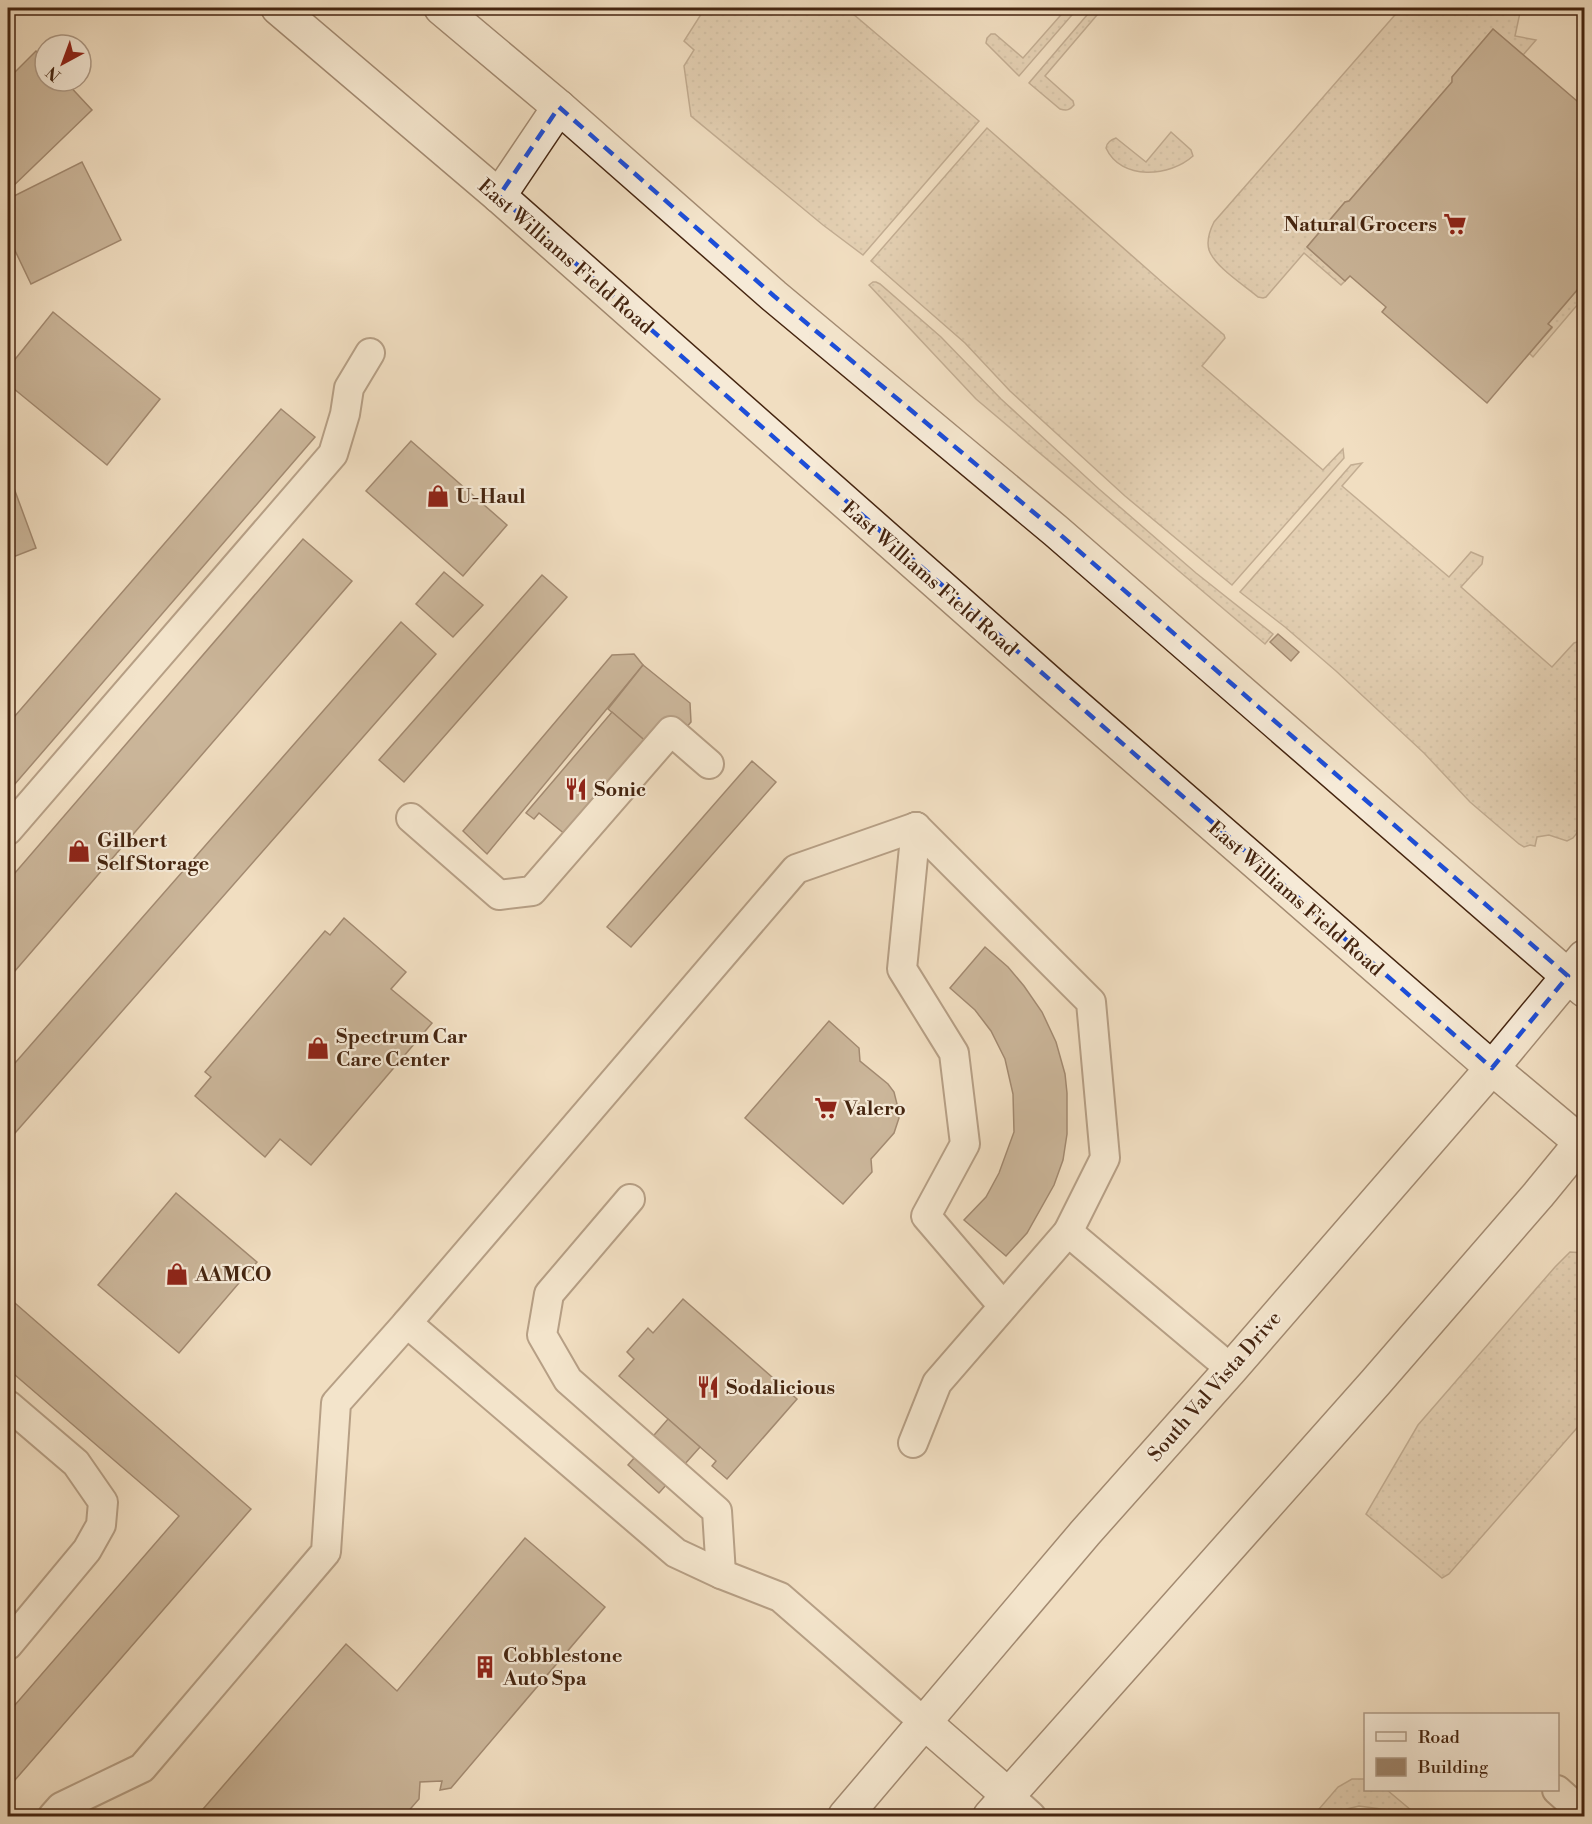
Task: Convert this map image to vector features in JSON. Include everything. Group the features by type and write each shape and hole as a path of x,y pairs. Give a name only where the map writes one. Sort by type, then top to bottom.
{"main road":[{"name":"East Williams Field Road","path":"278,8 499,196 1051,684 1492,1068 1583,1142"},
{"path":"441,8 559,107 774,296 1065,538 1579,974"},
{"path":"499,196 559,107"},
{"name":"South Val Vista Drive","path":"845,1816 1085,1533 1231,1369 1492,1068 1579,974"},
{"path":"925,1723 1010,1809 1583,1142"}],"lane":[{"path":"8,830 333,454 350,388 370,353"},
{"path":"411,818 499,895 532,891 671,731 709,764"},
{"path":"913,1443 937,1383 1068,1232 1105,1158 1091,1002 916,827"},
{"path":"916,827 902,969 954,1053 965,1144 926,1216 1003,1306"},
{"path":"53,1816 61,1807 142,1768 326,1552 336,1403 796,869 916,827"},
{"path":"630,1199 549,1294 542,1335 568,1380 717,1511 721,1574"},
{"path":"1068,1232 1231,1369"},
{"path":"407,1323 676,1553 721,1574 780,1597 925,1723"},
{"path":"8,1405 76,1463 103,1503 101,1525 87,1550 8,1645"},
{"path":"1558,1791 1584,1814"}],"highlighted area":[{"path":"559,107 774,296 1056,531 1568,976 1492,1068 499,196"}],"shaded area":[{"path":"705,8 846,8 979,121 863,255 823,225 691,116 684,66 694,50 684,41"},
{"path":"1067,8 1078,8 1019,76 986,43 991,34 995,34 1023,58"},
{"path":"1093,8 1103,8 1045,76 1073,101 1074,105 1070,109 1060,109 1029,83"},
{"path":"1401,8 1521,8 1515,36 1536,40 1523,55 1493,29 1452,77 1452,82 1307,247 1345,281 1341,285 1304,253 1266,297 1258,297 1223,269 1212,256 1208,243 1214,222"},
{"path":"987,128 1224,335 1225,338 1202,366 1323,470 1343,449 1344,458 1232,585 1125,496 1010,391 965,343 871,261"},
{"path":"1171,132 1191,150 1193,156 1172,168 1159,171 1134,171 1113,159 1106,148 1107,144 1116,138 1146,162"},
{"path":"873,282 880,284 941,337 1001,399 1099,489 1196,573 1273,634 1265,644 976,399 869,285"},
{"path":"1584,282 1584,297 1533,357 1529,353 1552,328 1548,324"},
{"path":"1362,463 1342,486 1449,577 1471,552 1483,557 1482,564 1461,587 1552,667 1574,643 1577,642 1584,648 1584,824 1573,838 1567,841 1549,835 1537,837 1535,846 1524,847 1519,844 1470,802 1424,753 1336,671 1240,592 1351,465"},
{"path":"1570,1252 1584,1253 1584,1420 1449,1574 1442,1578 1366,1514 1418,1425"},
{"path":"1352,1779 1364,1779 1364,1791 1388,1791 1418,1816 1399,1816 1388,1810 1359,1806 1332,1816 1313,1816 1338,1787"}],"building":[{"name":"Natural Grocers","path":"1493,29 1584,107 1584,282 1548,324 1552,327 1487,403 1382,312 1386,307 1350,276 1345,281 1307,247 1452,82 1452,77"},
{"path":"33,54 33,93 76,93 92,110 8,191 8,79"},
{"path":"82,162 121,240 31,284 8,236 8,199"},
{"path":"53,312 160,399 107,465 8,384 8,368"},
{"path":"281,409 315,437 8,792 8,724"},
{"path":"411,441 507,525 463,576 366,491"},
{"path":"8,472 36,548 8,559"},
{"path":"303,539 352,581 8,979 8,881"},
{"path":"444,572 483,605 453,637 416,604"},
{"path":"542,575 567,597 404,782 379,760"},
{"path":"401,622 436,654 8,1141 8,1071"},
{"path":"1278,634 1299,652 1291,661 1270,642"},
{"path":"634,654 643,665 487,854 463,831 612,655"},
{"path":"643,665 690,703 691,722 643,777 650,745 608,709"},
{"name":"Sonic","path":"612,712 650,745 566,835 539,813 534,819 526,813"},
{"path":"752,761 776,782 631,947 607,927"},
{"name":"Spectrum Car Care Center","path":"344,918 406,972 391,989 432,1023 311,1165 280,1139 265,1157 195,1096 211,1077 205,1072 325,931 330,935"},
{"path":"985,947 1008,967 1042,1012 1056,1042 1065,1074 1067,1093 1067,1134 1063,1160 1054,1185 1027,1233 1006,1256 964,1220 986,1197 999,1173 1014,1132 1013,1094 1005,1059 991,1031 975,1010 950,988"},
{"name":"Valero","path":"829,1021 859,1048 860,1061 888,1084 894,1092 899,1112 894,1133 871,1159 872,1172 843,1204 745,1118"},
{"name":"AAMCO","path":"176,1193 257,1262 179,1353 98,1285"},
{"path":"8,1297 251,1509 8,1788 8,1713 179,1516 8,1369"},
{"name":"Sodalicious","path":"683,1299 797,1399 727,1479 712,1466 716,1461 619,1376 634,1359 627,1352 648,1328 653,1333"},
{"path":"668,1419 700,1447 659,1493 628,1465"},
{"name":"Cobblestone Auto Spa","path":"525,1538 605,1607 451,1788 440,1790 442,1781 420,1782 419,1799 405,1815 407,1816 197,1816 346,1644 397,1691"}],"place":[{"name":"Natural Grocers","path":"1455,224"},
{"name":"U-Haul","path":"438,496"},
{"name":"Sonic","path":"576,789"},
{"name":"Gilbert Self Storage","path":"79,851"},
{"name":"Spectrum Car Care Center","path":"318,1048"},
{"name":"Valero","path":"826,1108"},
{"name":"AAMCO","path":"177,1274"},
{"name":"Sodalicious","path":"708,1387"},
{"name":"Cobblestone Auto Spa","path":"485,1667"}]}
